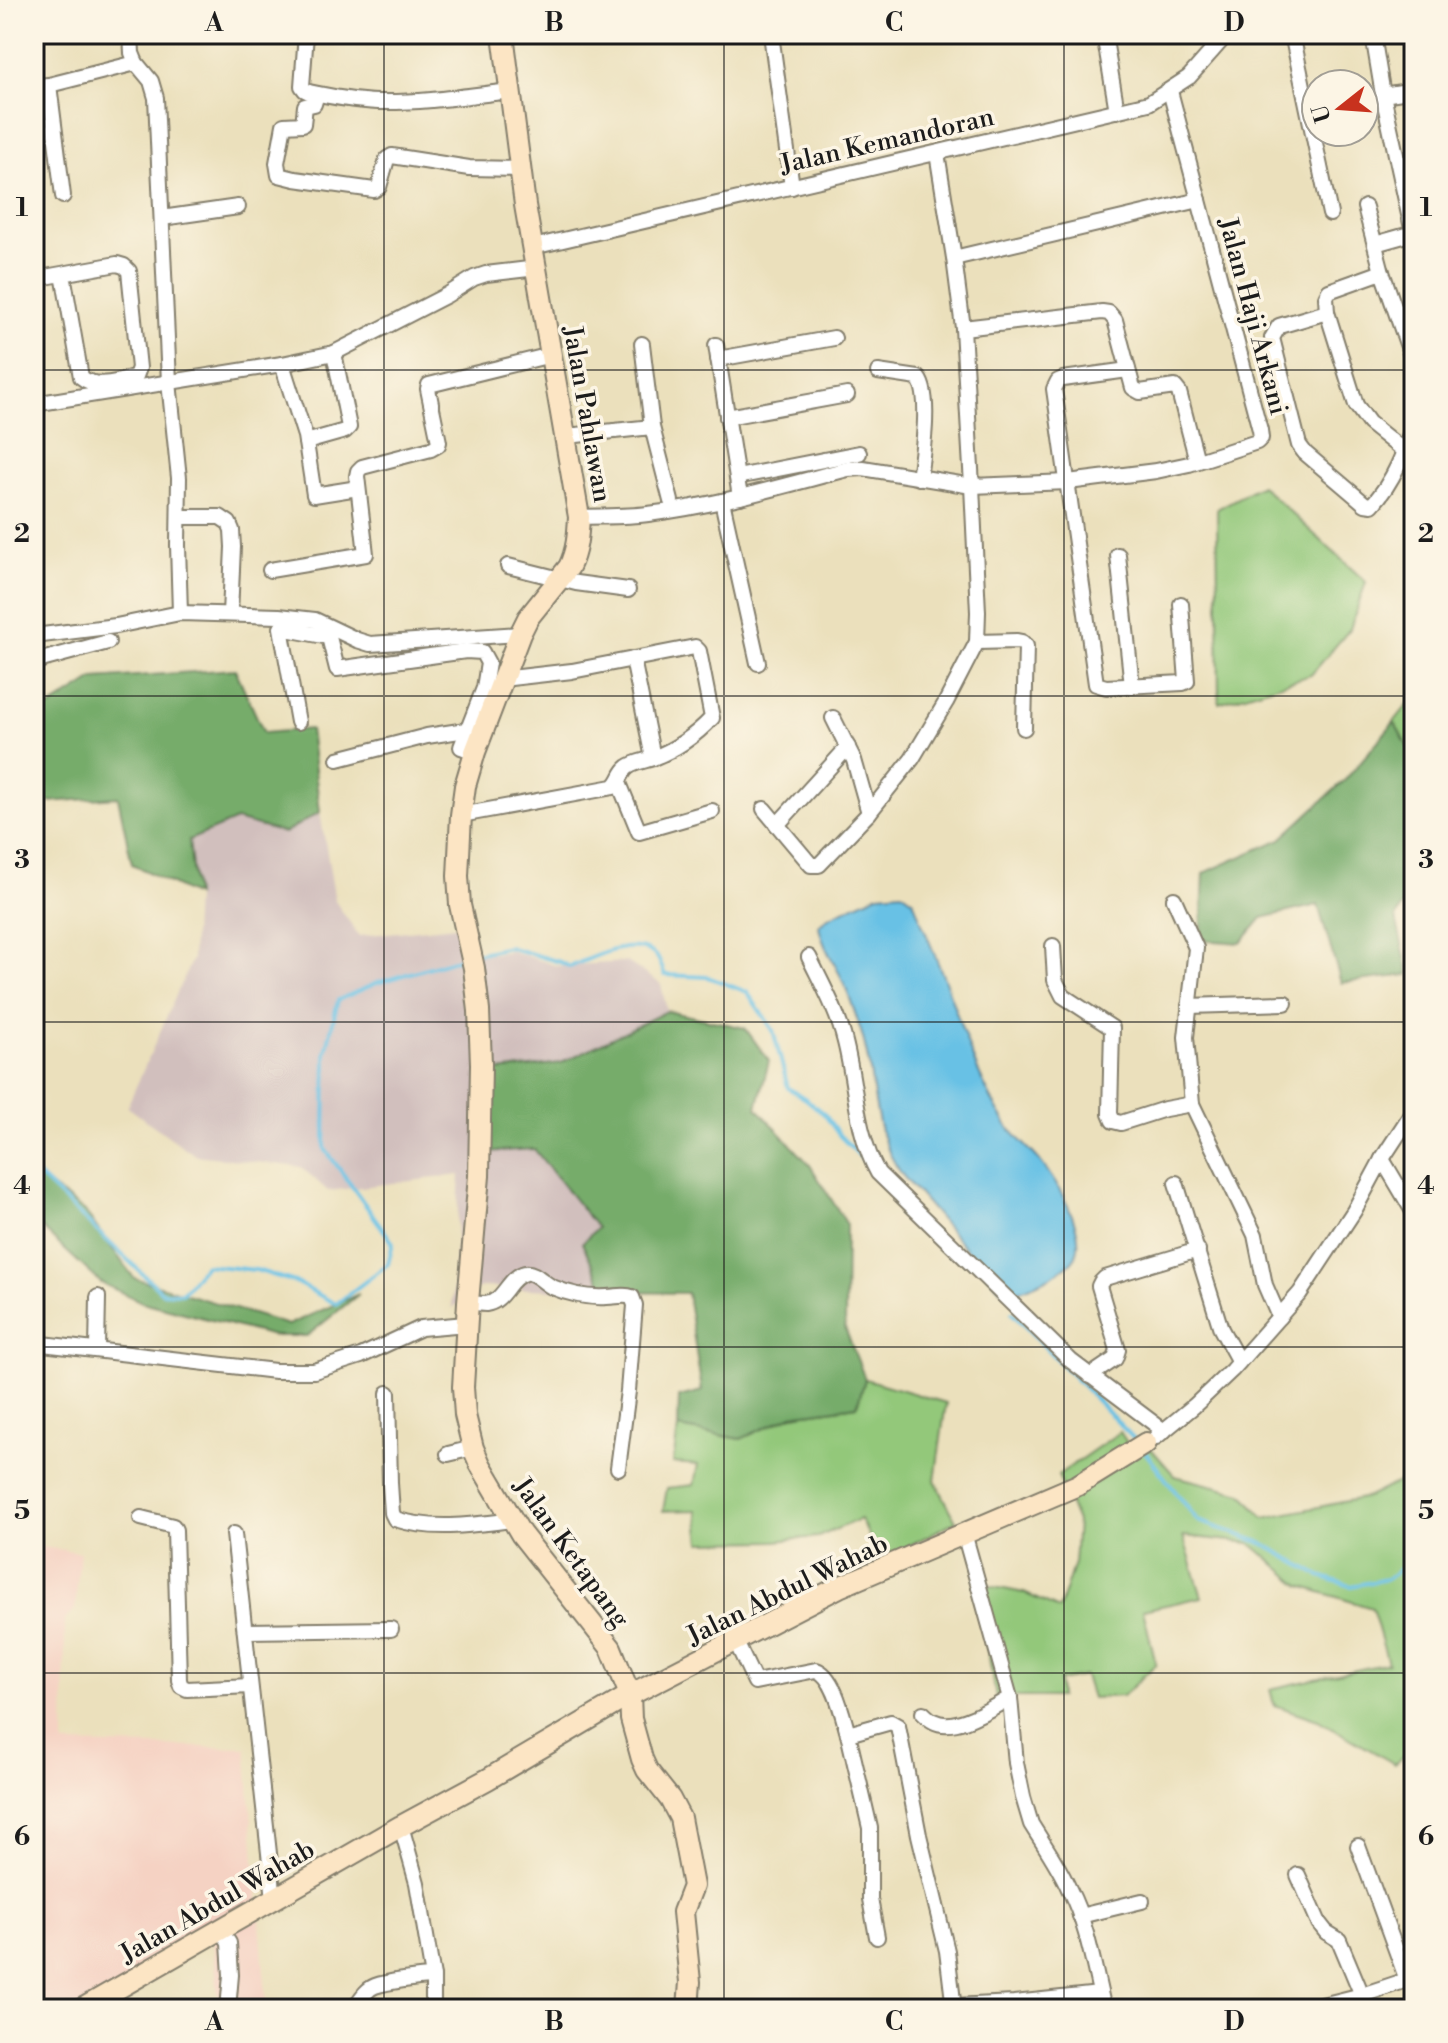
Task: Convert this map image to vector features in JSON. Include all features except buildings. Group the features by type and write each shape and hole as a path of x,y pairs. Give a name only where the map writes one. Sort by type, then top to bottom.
{"street":[{"path":"131,34 132,53 151,81 156,98 169,382 179,478 180,613"},
{"path":"306,34 302,86 317,94 336,99 382,102 511,91"},
{"name":"Jalan Pahlawan","path":"474,968 460,905 458,876 465,786 520,634 528,618 569,567 576,550 579,517 533,247 503,34"},
{"path":"771,34 792,187"},
{"path":"1104,34 1117,111"},
{"path":"1207,34 1212,51"},
{"name":"Jalan Kemandoran","path":"533,247 1149,103 1189,77 1227,34"},
{"path":"1292,34 1330,214"},
{"path":"1375,244 1414,233 1383,95 1374,41 1378,34"},
{"path":"63,196 42,85 136,63"},
{"path":"1383,95 1414,90"},
{"name":"Jalan Haji Arkani","path":"579,517 645,515 740,497 848,469 878,470 972,486 1068,482 1156,471 1257,442 1261,438 1170,91"},
{"path":"317,94 314,104 305,106 303,124 284,125 277,163 279,175 374,190 379,187 387,159 392,156 469,168 521,169"},
{"path":"764,809 811,865 816,866 869,813 912,759 977,642 963,328 937,153"},
{"path":"1397,158 1414,155"},
{"path":"954,258 1199,200"},
{"path":"162,218 238,207"},
{"path":"1365,207 1382,272 1414,364"},
{"path":"34,279 117,264 124,266 129,271 139,368 136,376 97,384 81,377 63,274"},
{"path":"34,404 334,353 474,278 537,268"},
{"path":"1382,272 1329,291 1326,297 1327,312 1356,405 1369,423 1405,452"},
{"path":"1327,312 1279,326 1272,338 1299,445 1305,453 1368,505 1375,502 1390,481 1405,452 1414,421"},
{"path":"963,328 1109,313 1115,320 1133,388 1140,392 1175,387 1179,392 1197,461"},
{"path":"740,497 717,352 834,338"},
{"path":"642,344 652,427 671,501"},
{"path":"306,442 345,431 349,427 334,353"},
{"path":"270,570 366,554 357,476 359,468 436,448 439,442 429,385 551,355"},
{"path":"282,364 306,442 314,495 358,488"},
{"path":"1128,370 1063,379 1054,389 1094,681 1100,687 1187,681 1181,604"},
{"path":"878,372 921,380 925,414 919,478"},
{"path":"727,417 847,395"},
{"path":"567,436 652,427"},
{"path":"737,477 859,453"},
{"path":"722,501 758,663"},
{"path":"179,517 220,517 229,523 233,547 230,614"},
{"path":"1118,555 1132,686"},
{"path":"508,566 559,579 628,590"},
{"path":"34,636 180,613 315,620 370,644 520,634"},
{"path":"34,662 102,644 94,628"},
{"path":"298,722 281,628 329,637 337,669 466,651 482,652 488,663 484,688 461,747 475,752"},
{"path":"977,642 1017,641 1026,646 1024,728"},
{"path":"502,679 572,671 695,647 699,651 712,718 686,743 629,767 619,783 639,832 712,811"},
{"path":"633,659 653,758"},
{"path":"833,718 848,747 869,813"},
{"path":"338,759 427,736 466,730"},
{"path":"777,825 848,747"},
{"path":"461,815 613,787 619,783"},
{"path":"1174,899 1196,948 1186,1037 1192,1104 1255,1235 1265,1285 1279,1317"},
{"path":"1053,946 1055,980 1063,996 1112,1028 1110,1114 1113,1121 1121,1123 1192,1104"},
{"path":"809,957 842,1032 866,1150 878,1173 1071,1361 1164,1431"},
{"name":"Jalan Ketapang","path":"474,968 479,1011 481,1107 466,1324 465,1415 473,1448 512,1520 611,1648 630,1695 631,1719 642,1759 680,1818 693,1886 683,1912 690,1982 688,2009"},
{"path":"1189,1006 1285,1003"},
{"name":"Jalan Abdul Wahab","path":"82,2009 630,1695 839,1587 1078,1485 1140,1448 1194,1406 1239,1362 1300,1293 1354,1211 1382,1159 1414,1110"},
{"path":"1382,1159 1414,1213"},
{"path":"1176,1183 1221,1329 1239,1362"},
{"path":"1090,1376 1115,1359 1118,1350 1099,1286 1101,1282 1105,1278 1198,1250"},
{"path":"468,1302 493,1302 515,1278 527,1273 532,1273 549,1286 575,1294 632,1297 635,1305 630,1377 618,1468"},
{"path":"97,1350 98,1297"},
{"path":"34,1343 275,1371 314,1371 361,1356 421,1328 466,1324"},
{"path":"388,1393 389,1467 395,1519 447,1526 512,1520"},
{"path":"448,1454 473,1448"},
{"path":"141,1518 173,1526 175,1530 181,1686 187,1689 250,1686"},
{"path":"848,1734 891,1722 898,1726 919,1835 947,1951 954,2007 1102,2002 1090,1948 1069,1888 1027,1813 1016,1763 1010,1698 964,1533"},
{"path":"234,1534 274,1899"},
{"path":"246,1631 391,1629"},
{"path":"736,1642 755,1682 816,1670 827,1676 848,1734 870,1828 870,1899 877,1937"},
{"path":"923,1713 933,1721 954,1724 1010,1698"},
{"path":"401,1826 417,1883 433,1977 433,2009"},
{"path":"1306,2009 1411,1983 1358,1846"},
{"path":"1298,1875 1319,1923 1339,1940 1362,1995"},
{"path":"1080,1916 1142,1901"},
{"path":"220,1929 229,1943 231,1975 228,2009"},
{"path":"357,2004 376,1985 433,1977"}],"shaded area":[{"path":"320,812 335,901 359,936 466,925 474,956 511,951 557,966 627,962 661,984 667,1011 561,1063 483,1072 485,1152 534,1149 597,1228 606,1292 481,1287 452,1308 460,1175 328,1191 301,1167 195,1155 127,1107 192,959 195,896 189,840 236,820 284,833"},
{"path":"34,1546 80,1552 75,1609 65,1620 64,1744 246,1748 267,2009 219,2009 213,1938 113,2009 36,2009"}],"green space":[{"path":"1261,485 1366,582 1350,629 1311,675 1219,703 1217,509"},
{"path":"235,669 264,733 310,729 320,812 284,833 236,820 189,840 195,896 132,864 118,797 34,803 34,710 50,707 94,679"},
{"path":"1414,697 1414,757 1394,722"},
{"path":"1394,722 1414,757 1414,883 1396,918 1409,975 1341,983 1318,905 1262,918 1241,943 1201,940 1204,873 1281,839 1346,779"},
{"path":"667,1011 745,1028 769,1061 757,1108 810,1165 846,1223 845,1328 865,1379 857,1406 792,1415 741,1439 678,1428 679,1397 702,1391 687,1293 606,1292 582,1243 597,1228 534,1149 485,1152 483,1073 561,1063"},
{"path":"34,1174 85,1212 134,1278 288,1325 359,1294 307,1336 273,1336 142,1302 101,1283 34,1221"},
{"path":"865,1379 946,1403 935,1480 956,1521 882,1560 860,1519 818,1537 701,1542 697,1510 663,1511 667,1488 694,1485 698,1465 673,1463 678,1428 741,1439 792,1415 857,1406"},
{"path":"1120,1432 1135,1454 1147,1444 1175,1476 1242,1493 1264,1518 1368,1497 1414,1474 1414,1746 1395,1764 1318,1720 1274,1705 1270,1689 1388,1663 1372,1608 1301,1586 1250,1543 1183,1536 1202,1597 1143,1610 1156,1664 1123,1696 1092,1698 1085,1676 1059,1681 1060,1697 996,1697 975,1583 1024,1593 1059,1609 1074,1563 1077,1522 1058,1475"}],"water":[{"path":"902,892 913,900 972,1057 988,1091 1007,1125 1054,1180 1077,1232 1078,1245 1072,1261 1036,1284 1009,1294 1000,1289 903,1176 893,1160 881,1129 859,1026 845,984 821,934 819,925 828,917 878,894"}],"waterway":[{"path":"476,954 508,947 570,967 614,950 638,948 657,957 665,975 708,977 747,992 773,1030 788,1088 825,1115 839,1135 867,1163"},
{"path":"34,1172 162,1292 182,1293 205,1265 256,1270 295,1282 336,1304 388,1264 393,1243 325,1149 326,1052 338,1000 377,983 464,957"},
{"path":"1012,1313 1137,1442"},
{"path":"1145,1452 1198,1521 1260,1542 1320,1576 1351,1586 1387,1579 1401,1568 1406,1544 1414,1541"}]}
